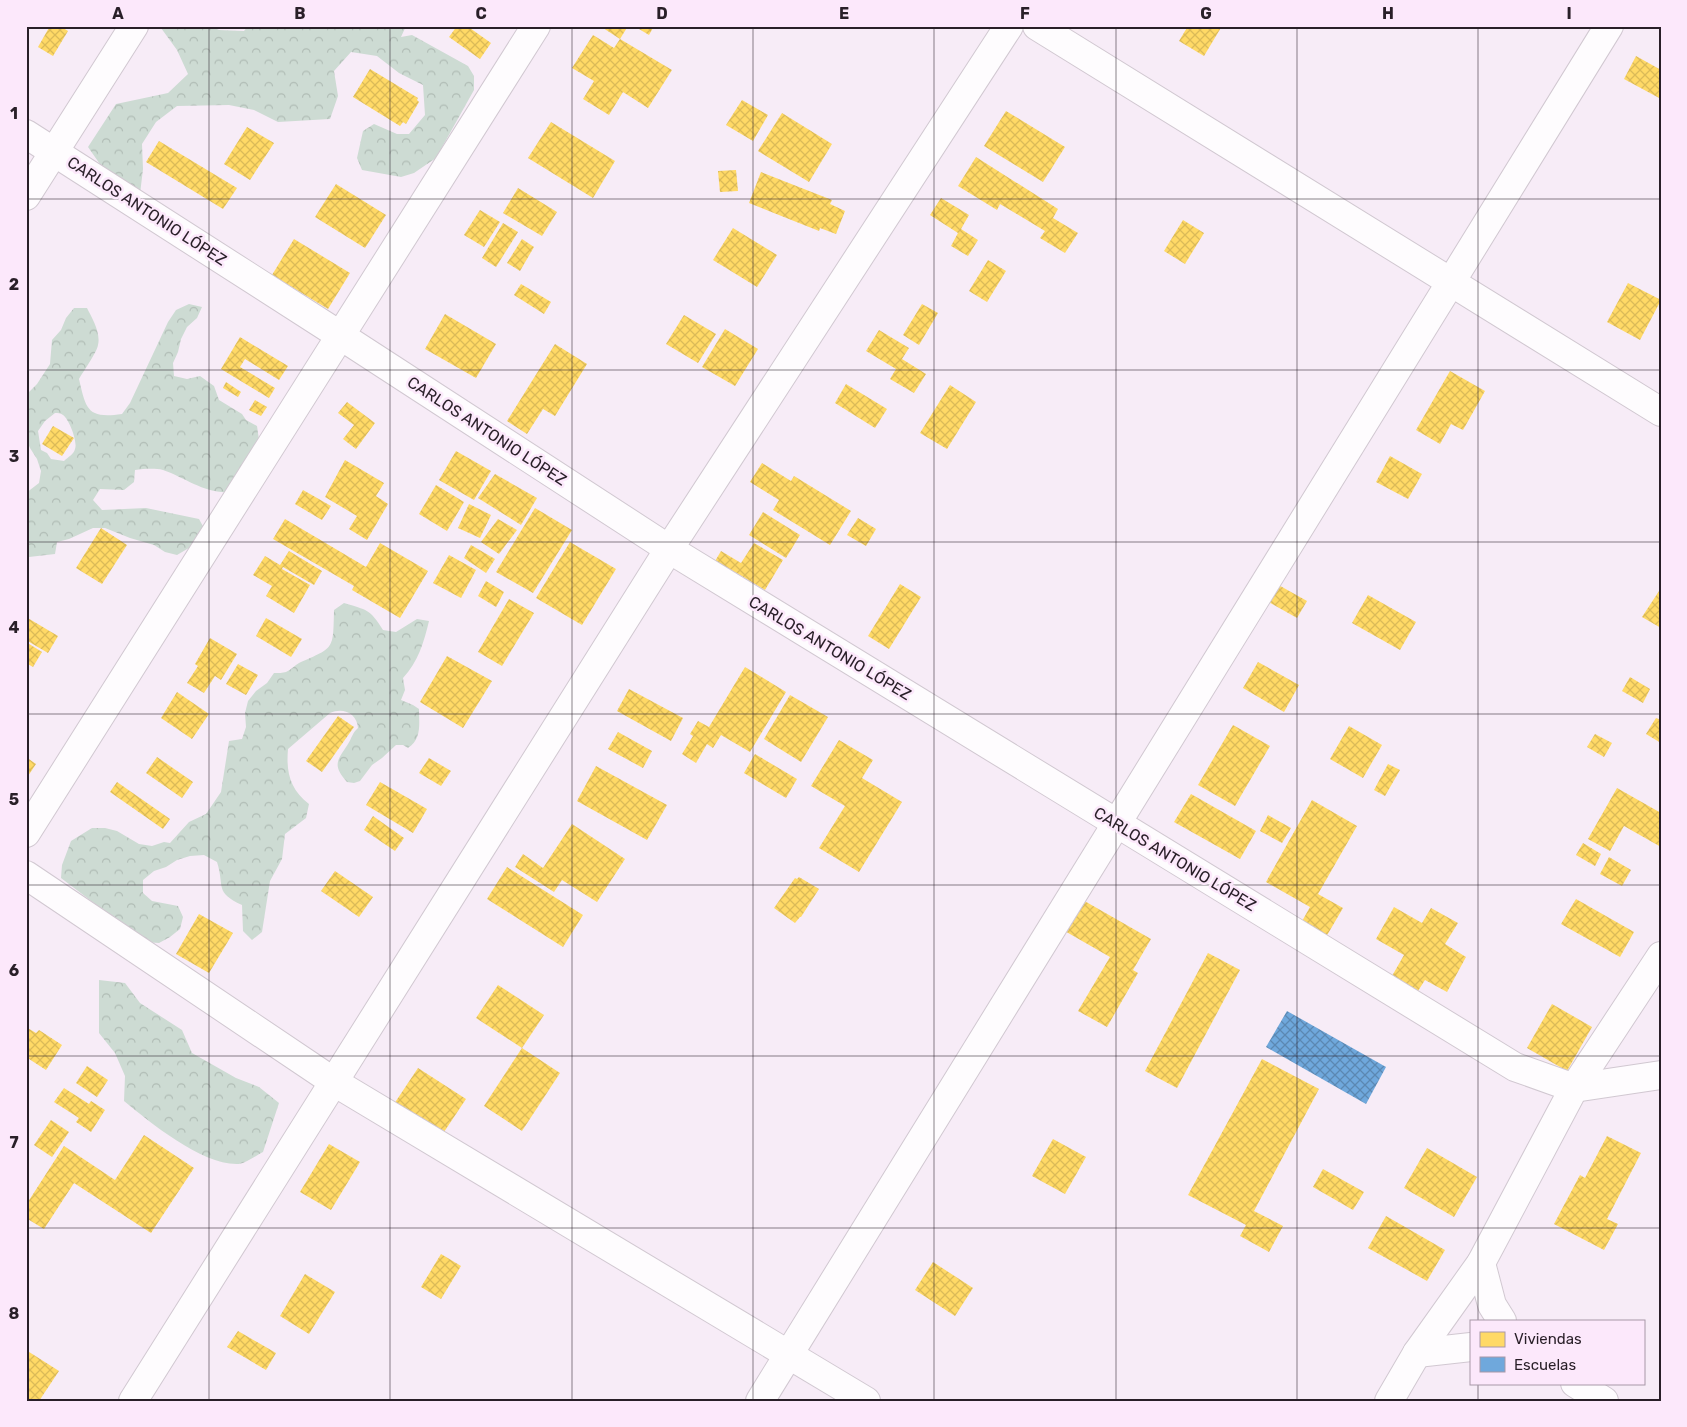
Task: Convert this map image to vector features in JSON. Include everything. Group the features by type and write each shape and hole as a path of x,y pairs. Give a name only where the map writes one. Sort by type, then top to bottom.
{"street":[{"path":"26,196 134,26"},
{"path":"26,833 536,26"},
{"path":"133,1401 669,550 1009,26"},
{"path":"1037,26 1661,412"},
{"path":"760,1401 1609,26"},
{"name":"CARLOS ANTONIO LÓPEZ","path":"26,134 341,336 669,550 1515,1067 1574,1088 1661,1075"},
{"path":"26,875 334,1082 866,1401"},
{"path":"1389,1401 1417,1353 1481,1264 1574,1088 1661,956"},
{"path":"1481,1264 1492,1305 1501,1320"},
{"path":"1417,1353 1470,1347"},
{"path":"1577,1384 1604,1401"}],"green space":[{"path":"162,26 211,26 219,30 244,31 248,26 406,26 401,37 412,35 468,66 474,76 474,90 436,158 414,173 401,177 362,170 357,158 363,131 374,124 397,134 409,134 425,115 423,85 399,73 377,56 351,52 334,71 338,96 330,119 278,122 254,110 229,105 177,106 156,122 142,144 143,169 140,194 104,170 88,147 116,104 168,93 188,74 177,50 161,28"},
{"path":"189,304 202,307 197,318 187,327 181,339 173,363 174,376 187,379 200,376 214,386 219,400 257,426 259,440 230,492 212,491 163,470 135,470 134,482 124,490 100,489 93,500 102,510 146,508 199,519 205,530 199,542 177,555 105,528 93,528 69,539 57,542 55,554 26,559 26,493 39,483 41,471 26,439 26,395 37,384 50,364 52,340 61,330 66,318 74,308 87,308 99,340 95,352 79,379 86,405 90,410 101,415 122,414 130,403 168,322 176,310","holes":["55,413 63,415 68,421 76,446 72,454 64,461 51,459 47,453 41,450 38,431 45,421"]},
{"path":"344,603 367,611 375,618 383,630 396,632 417,619 429,621 420,651 413,665 403,678 405,690 401,700 419,709 418,736 408,748 403,745 396,745 372,765 360,781 354,783 347,782 338,767 341,755 358,728 352,715 344,711 330,713 288,749 288,766 293,786 309,804 306,818 285,834 282,859 270,881 262,932 252,940 243,931 242,905 227,896 222,888 217,862 204,855 190,856 177,860 166,867 154,871 143,880 143,893 152,901 178,906 183,917 180,929 159,943 145,942 125,924 61,878 62,865 71,841 92,828 105,828 117,831 139,844 152,846 164,842 170,843 189,822 206,814 221,792 229,741 242,739 246,727 245,713 248,701 256,691 267,683 274,673 286,672 299,663 320,654 330,646 333,633 334,610"},
{"path":"99,980 125,983 140,1003 182,1030 192,1053 236,1078 259,1087 279,1103 263,1152 239,1164 225,1163 210,1158 178,1142 124,1101 125,1076 115,1053 99,1033"}],"building: Viviendas":[{"path":"50,26 60,26 68,31 53,56 38,47"},
{"path":"457,26 467,26 491,43 480,59 449,37"},
{"path":"600,26 628,26 620,39"},
{"path":"634,26 654,26 649,35"},
{"path":"1188,26 1222,26 1204,56 1179,41"},
{"path":"593,35 614,48 620,39 672,70 648,108 623,92 609,115 583,99 594,81 572,68"},
{"path":"1636,56 1661,70 1661,99 1624,79"},
{"path":"370,69 418,98 419,102 406,124 403,122 400,126 353,97"},
{"path":"742,100 768,115 753,141 726,125"},
{"path":"1006,111 1065,147 1043,182 984,146"},
{"path":"782,113 832,144 809,182 758,151"},
{"path":"551,122 615,161 593,198 528,158"},
{"path":"247,127 274,143 250,180 224,164"},
{"path":"159,141 237,188 223,209 146,162"},
{"path":"976,157 1058,209 1053,218 1078,233 1065,253 1040,238 1045,231 1000,204 997,210 958,186"},
{"path":"736,170 738,191 720,192 718,171"},
{"path":"761,172 832,200 830,204 845,211 836,234 820,228 819,231 749,203"},
{"path":"336,184 386,215 365,248 315,217"},
{"path":"518,188 557,212 542,236 503,213"},
{"path":"941,198 969,215 961,229 978,240 968,256 951,246 958,233 930,215"},
{"path":"480,210 500,222 484,247 464,235"},
{"path":"1183,220 1204,233 1185,264 1164,251"},
{"path":"503,223 518,232 496,267 482,258"},
{"path":"733,228 777,255 757,287 713,260"},
{"path":"294,239 350,273 328,309 272,275"},
{"path":"522,239 534,247 520,271 507,263"},
{"path":"988,260 1006,271 987,302 969,291"},
{"path":"1628,283 1661,300 1640,340 1607,322"},
{"path":"521,284 551,302 544,314 514,295"},
{"path":"922,304 938,313 919,345 903,335"},
{"path":"445,314 496,344 476,378 425,349"},
{"path":"684,315 716,334 698,363 666,344"},
{"path":"725,329 758,349 735,386 702,367"},
{"path":"879,330 909,348 902,359 926,374 914,393 890,379 896,369 866,351"},
{"path":"240,337 288,366 279,380 245,359 240,367 275,388 269,398 221,369"},
{"path":"555,344 587,364 555,416 543,409 527,434 507,421"},
{"path":"1450,371 1485,391 1463,430 1451,424 1440,444 1416,430"},
{"path":"226,382 241,392 238,397 223,388"},
{"path":"846,384 887,409 875,428 835,403"},
{"path":"950,385 976,402 947,449 920,433"},
{"path":"255,400 267,407 261,416 249,410"},
{"path":"347,402 375,423 356,449 343,439 354,425 338,413"},
{"path":"53,426 74,438 62,456 42,444"},
{"path":"456,451 491,471 474,500 439,480"},
{"path":"1390,456 1422,474 1408,499 1376,482"},
{"path":"345,460 384,483 376,496 388,504 367,540 349,529 357,516 325,497"},
{"path":"762,463 791,481 794,476 851,511 830,545 773,510 779,500 750,482"},
{"path":"495,474 537,498 521,525 478,498"},
{"path":"436,485 464,502 447,531 419,514"},
{"path":"303,490 331,506 322,520 295,504"},
{"path":"469,504 491,515 480,538 458,528"},
{"path":"535,508 572,530 533,593 496,572"},
{"path":"763,512 800,535 786,558 749,535"},
{"path":"858,518 876,529 866,546 847,535"},
{"path":"285,519 366,567 380,543 428,571 400,618 352,590 354,586 273,539"},
{"path":"498,519 517,530 499,554 481,542"},
{"path":"101,528 127,545 102,584 76,568"},
{"path":"570,542 616,569 582,625 536,598"},
{"path":"754,543 783,560 765,590 735,572 731,580 711,568 721,551 741,563"},
{"path":"471,545 495,559 486,573 464,558"},
{"path":"289,551 322,571 314,585 283,567 282,569 310,585 294,613 266,596 272,586 253,575 265,556 280,565"},
{"path":"449,555 476,570 461,598 433,583"},
{"path":"486,581 504,592 496,607 478,596"},
{"path":"1275,583 1307,601 1297,618 1265,600"},
{"path":"900,584 921,597 889,649 868,636"},
{"path":"1661,588 1661,628 1642,617"},
{"path":"1368,595 1416,622 1400,650 1352,623"},
{"path":"509,599 534,613 502,666 478,652"},
{"path":"26,617 58,636 48,653 26,640"},
{"path":"266,618 302,639 291,657 256,636"},
{"path":"210,638 237,654 221,680 215,676 204,693 187,683 198,666 195,664"},
{"path":"26,642 42,652 33,667 26,663"},
{"path":"447,656 492,681 463,728 420,702"},
{"path":"1258,662 1299,685 1284,712 1243,688"},
{"path":"238,664 258,675 246,695 226,684"},
{"path":"745,667 786,692 750,752 721,735 713,748 707,744 696,763 682,754 693,736 690,734 698,721 709,727"},
{"path":"1630,677 1650,689 1643,703 1622,691"},
{"path":"629,689 683,718 671,741 617,711"},
{"path":"177,692 209,714 192,739 161,718"},
{"path":"790,695 828,717 801,762 764,739"},
{"path":"338,716 354,727 322,772 306,761"},
{"path":"1656,718 1661,720 1661,743 1646,734"},
{"path":"1233,725 1270,746 1235,806 1198,785"},
{"path":"1349,726 1382,745 1363,778 1330,759"},
{"path":"618,732 652,751 643,768 608,749"},
{"path":"1595,734 1612,743 1604,757 1587,747"},
{"path":"839,740 873,760 862,778 902,802 859,872 819,848 845,806 811,786"},
{"path":"755,754 797,779 786,798 744,773"},
{"path":"26,757 36,764 26,779"},
{"path":"157,757 193,782 182,798 146,773"},
{"path":"429,758 451,771 441,786 419,773"},
{"path":"1388,764 1400,770 1385,796 1374,790"},
{"path":"596,766 667,805 647,840 577,801"},
{"path":"117,782 170,819 163,829 110,792"},
{"path":"380,782 427,809 413,833 366,805"},
{"path":"1617,788 1661,813 1661,847 1624,826 1610,851 1588,839"},
{"path":"1191,794 1256,831 1240,859 1174,822"},
{"path":"1312,800 1357,826 1318,894 1343,908 1326,937 1301,923 1310,907 1266,882"},
{"path":"1268,815 1291,828 1282,843 1260,831"},
{"path":"373,816 404,838 395,851 364,830"},
{"path":"572,824 625,859 597,902 562,880 554,892 515,867 523,854 543,868"},
{"path":"1583,843 1601,854 1595,866 1576,855"},
{"path":"1609,857 1631,870 1622,886 1600,874"},
{"path":"507,867 583,915 563,947 487,899"},
{"path":"335,871 373,897 359,917 321,891"},
{"path":"799,877 819,889 795,923 774,908 795,878"},
{"path":"1081,899 1151,939 1133,970 1138,973 1107,1027 1078,1011 1110,957 1063,930"},
{"path":"1576,899 1634,932 1620,957 1561,924"},
{"path":"1394,907 1422,923 1431,908 1458,923 1445,944 1466,957 1447,992 1425,980 1418,991 1392,976 1404,955 1376,939"},
{"path":"199,914 233,933 209,973 176,954"},
{"path":"1208,953 1240,970 1177,1088 1145,1071"},
{"path":"498,985 544,1015 522,1048 476,1018"},
{"path":"1552,1004 1592,1027 1567,1071 1527,1048"},
{"path":"26,1027 36,1033 39,1030 62,1045 46,1070 26,1057"},
{"path":"522,1048 560,1073 522,1131 484,1106"},
{"path":"1262,1059 1319,1089 1254,1211 1283,1226 1269,1252 1240,1236 1246,1225 1188,1195"},
{"path":"87,1066 108,1080 97,1097 76,1083"},
{"path":"418,1068 466,1099 442,1135 394,1104"},
{"path":"64,1088 89,1104 91,1101 105,1110 91,1132 76,1122 79,1118 54,1102"},
{"path":"51,1120 69,1132 52,1157 34,1145"},
{"path":"144,1135 194,1168 151,1233 74,1183 44,1229 26,1218 26,1205 64,1146 115,1180"},
{"path":"1607,1136 1641,1153 1607,1219 1618,1224 1604,1250 1554,1224 1580,1175 1585,1178"},
{"path":"1053,1139 1086,1157 1065,1194 1032,1176"},
{"path":"329,1144 360,1162 331,1210 300,1192"},
{"path":"1427,1148 1477,1177 1454,1217 1404,1188"},
{"path":"1323,1169 1364,1192 1353,1210 1313,1187"},
{"path":"1386,1216 1445,1250 1427,1281 1368,1248"},
{"path":"441,1254 461,1266 441,1299 421,1287"},
{"path":"933,1262 973,1288 955,1316 915,1290"},
{"path":"305,1274 335,1292 309,1334 280,1316"},
{"path":"238,1331 276,1353 266,1370 227,1347"},
{"path":"26,1350 59,1371 39,1401 31,1401 26,1398"}],"building: Escuelas":[{"path":"1287,1011 1386,1067 1366,1104 1266,1047"}]}
